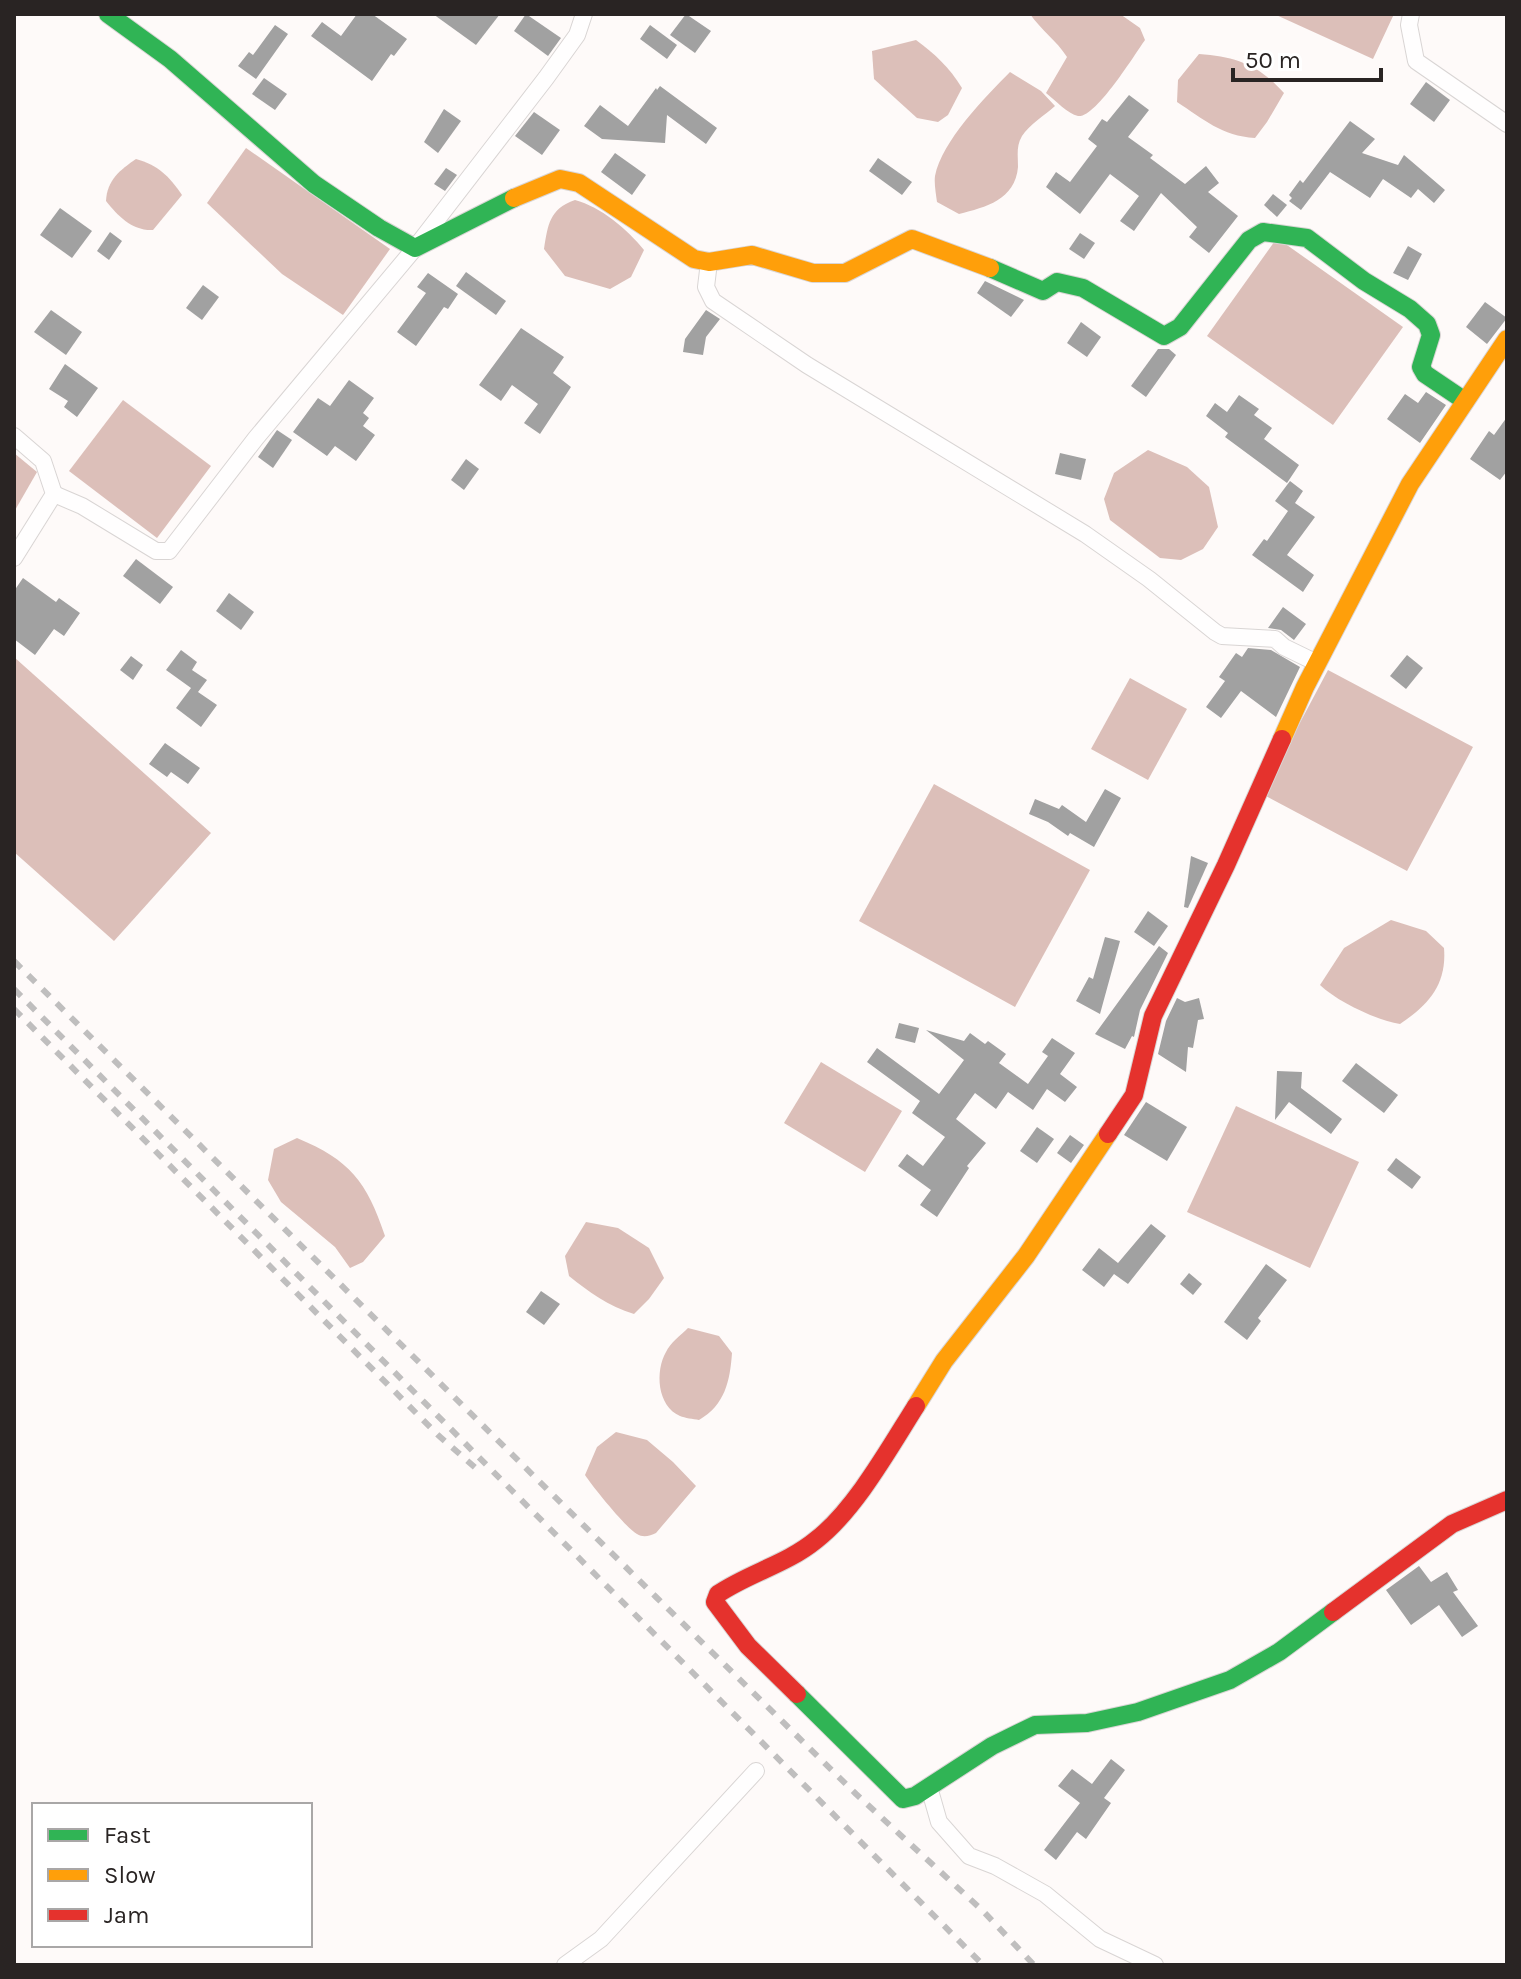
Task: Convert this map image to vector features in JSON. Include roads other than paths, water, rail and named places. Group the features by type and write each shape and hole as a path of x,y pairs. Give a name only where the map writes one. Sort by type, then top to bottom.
{"street":[{"path":"108,14 170,59 314,184 415,248"},
{"path":"14,436 43,461 54,494 82,506 156,551 169,551 256,438 415,248 546,78 577,35 584,14"},
{"path":"1411,14 1409,25 1416,61 1507,124"},
{"path":"415,248 537,187 560,179 579,183 694,259 709,262 752,255 813,273 845,273 912,239 1043,291 1057,282 1083,288 1164,336 1180,327 1249,240 1263,232 1307,238 1427,324 1431,335 1421,367 1425,374 1465,401"},
{"path":"709,262 706,287 713,301 807,365 1085,534 1149,579 1215,632 1222,636 1275,639 1284,647 1317,663"},
{"path":"1507,339 1410,484 1317,663 1226,865 1153,1016 1134,1095 1026,1256 944,1361 852,1502 817,1540 718,1594 715,1602 748,1646 903,1799 915,1796 992,1746 1035,1725 1087,1723 1138,1712 1230,1680 1279,1652 1452,1524 1507,1500"},
{"path":"14,558 54,494"},
{"path":"565,1965 601,1939 756,1771"},
{"path":"929,1787 939,1822 969,1856 995,1866 1045,1894 1100,1939 1155,1965"}],"railway":[{"path":"14,961 856,1794 983,1911 1034,1965"},
{"path":"14,989 983,1965"},
{"path":"14,1009 438,1435 479,1471"}]}
